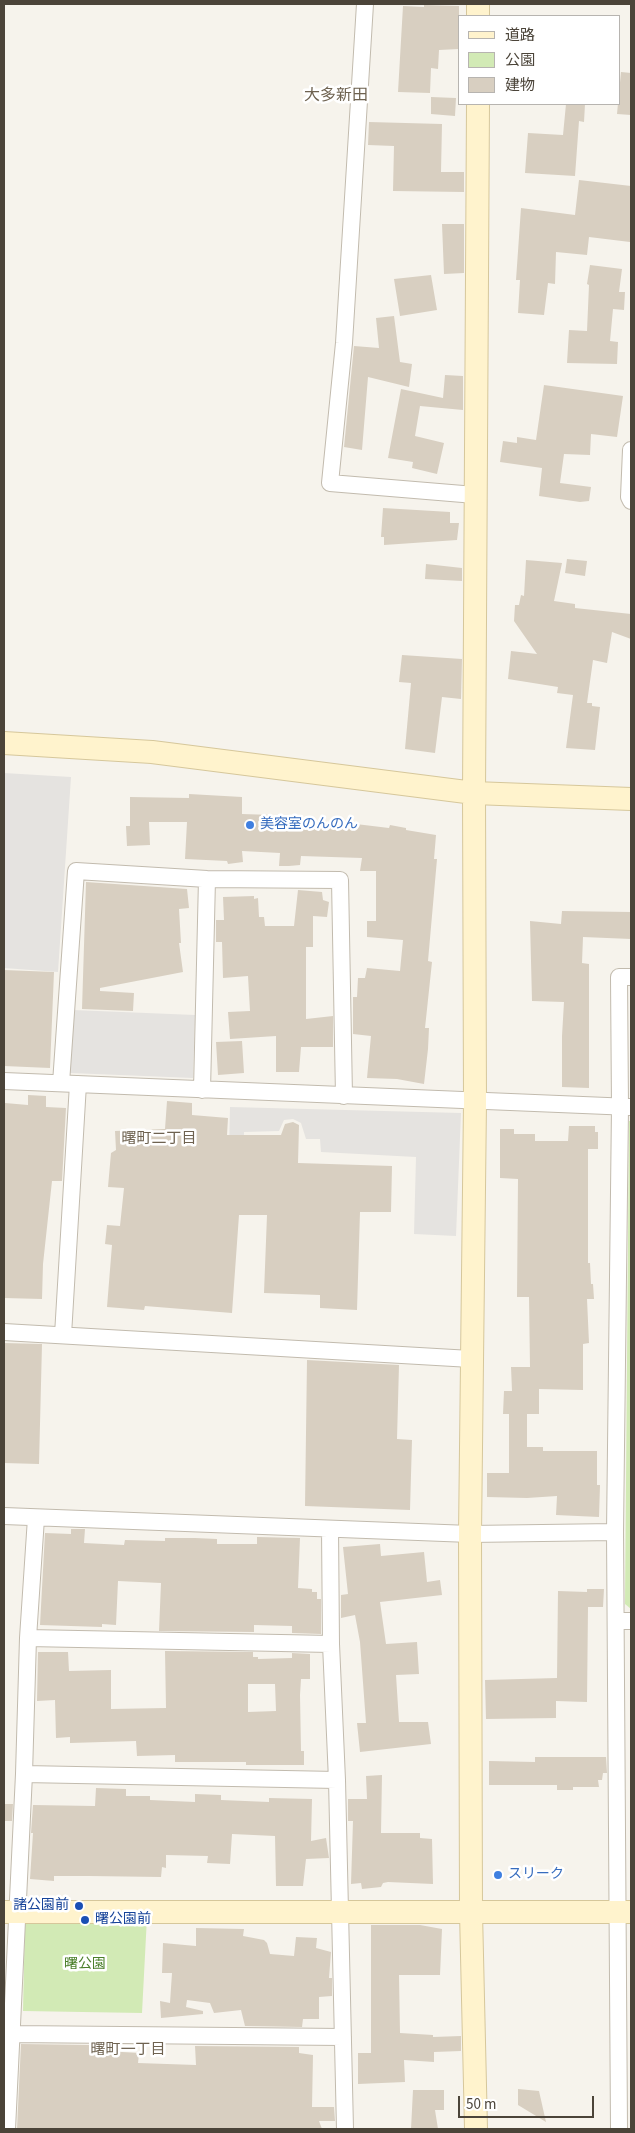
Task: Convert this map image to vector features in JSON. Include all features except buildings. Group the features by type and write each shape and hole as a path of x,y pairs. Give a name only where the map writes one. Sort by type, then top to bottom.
{"street":[{"path":"365,4 344,343 330,483 476,495"},
{"path":"476,2129 471,1912 470,1534 476,1102 474,793 478,105"},
{"path":"631,450 629,497 631,501"},
{"path":"4,743 152,752 474,793 631,800"},
{"path":"61,1083 76,871 206,879 340,880 344,1096"},
{"path":"202,1090 206,879"},
{"path":"619,2129 625,2039 624,1763 623,1621 615,1532 626,1107 619,977 631,977"},
{"path":"4,1081 626,1107"},
{"path":"63,1335 78,1084"},
{"path":"4,1332 471,1359"},
{"path":"4,1516 470,1534 615,1532"},
{"path":"7,2129 12,2034 11,1912 24,1774 28,1638 36,1518"},
{"path":"330,1529 331,1644 337,1780 345,2129"},
{"path":"28,1638 331,1644"},
{"path":"24,1774 337,1780"},
{"path":"11,1912 624,1912"},
{"path":"12,2034 343,2037"}],"green space":[{"path":"629,1121 631,1121 631,1609 625,1604"},
{"name":"曙公園","path":"25,1917 147,1917 142,2013 23,2011"}],"shaded area":[{"path":"4,773 71,777 58,972 4,968"},
{"path":"73,1010 195,1015 193,1078 70,1073"},
{"path":"230,1107 461,1113 456,1236 414,1234 416,1157 321,1152 320,1139 306,1139 301,1123 293,1119 284,1120 279,1131 244,1132 243,1196 228,1195"}],"place":[{"name":"美容室のんのん","path":"250,825"},
{"name":"スリーク","path":"498,1875"},
{"name":"諸公園前","path":"79,1906"},
{"name":"曙公園前","path":"85,1920"}],"district":[{"name":"大多新田","path":"336,96"},
{"name":"曙町二丁目","path":"159,1140"},
{"name":"曙町一丁目","path":"128,2051"}]}
